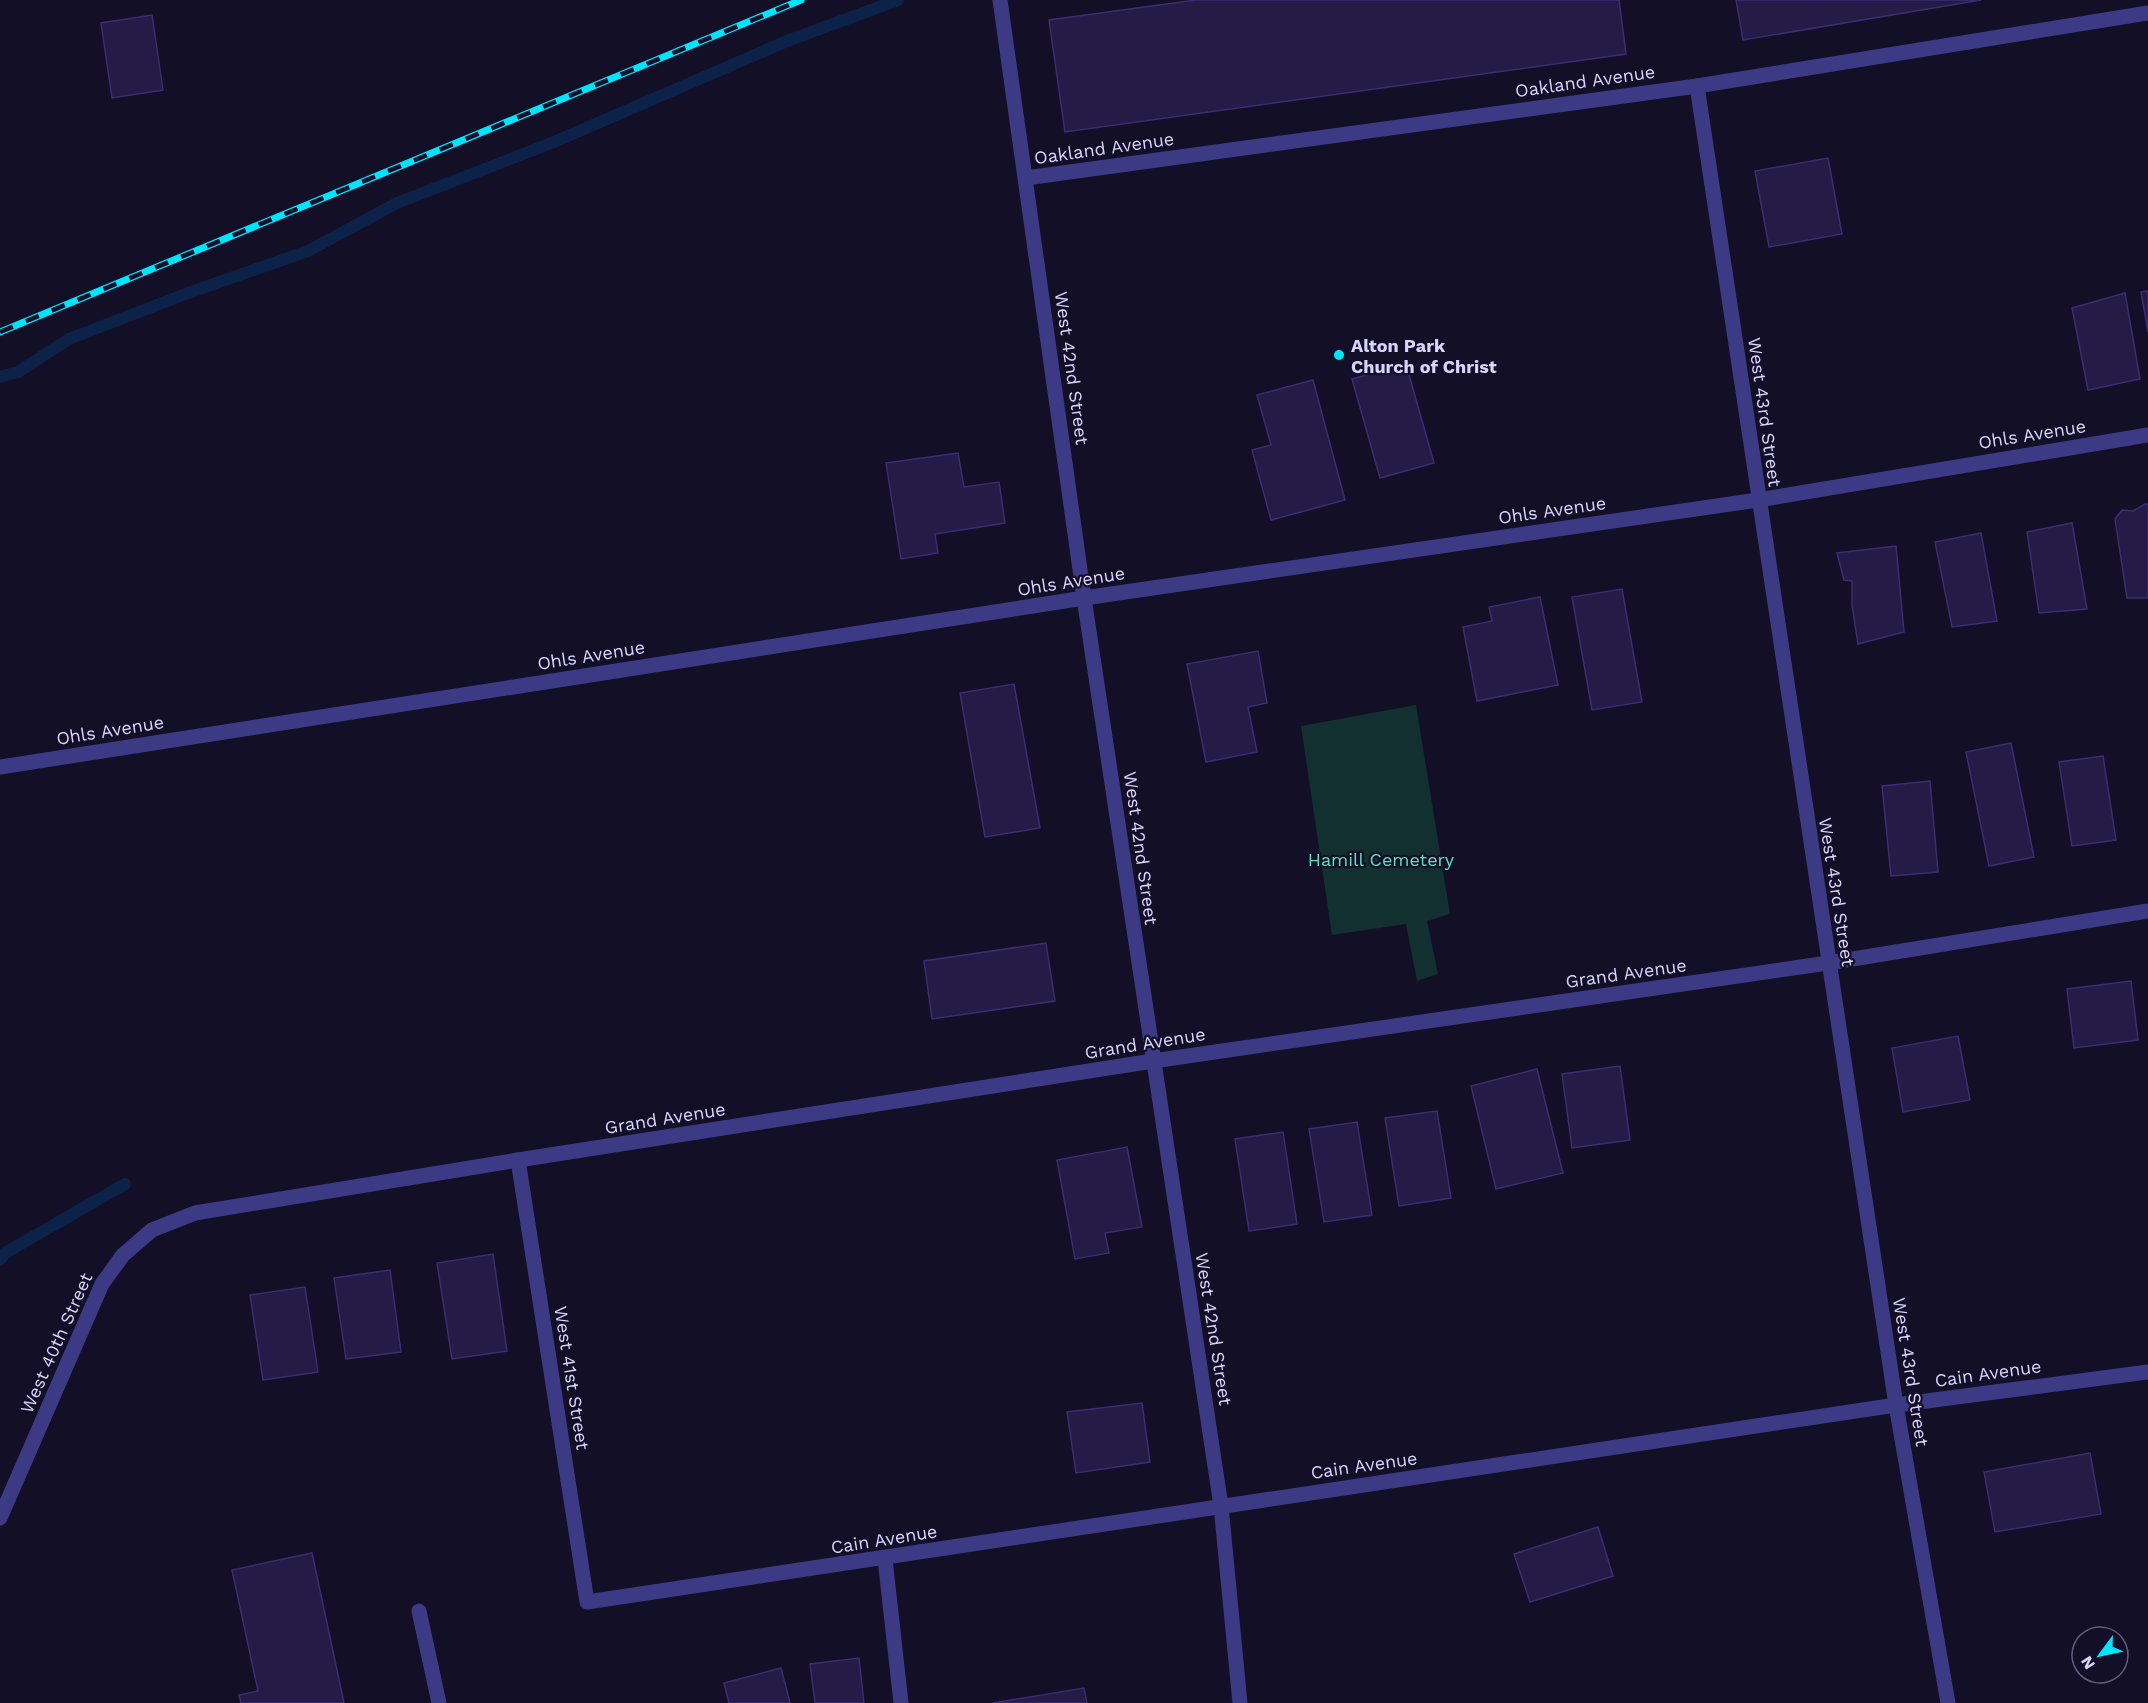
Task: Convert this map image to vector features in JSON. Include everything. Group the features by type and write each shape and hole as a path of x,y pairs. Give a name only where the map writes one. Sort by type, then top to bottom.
{"street":[{"name":"West 42nd Street","path":"1000,0 1084,598 1221,1506 1240,1703"},
{"name":"Oakland Avenue","path":"1026,178 1697,86 2148,13"},
{"name":"West 43rd Street","path":"1697,86 1896,1405 1948,1703"},
{"name":"Ohls Avenue","path":"0,767 1084,598 1758,500 2148,435"},
{"name":"Grand Avenue","path":"152,1230 195,1213 518,1160 1153,1061 1828,963 2148,911"},
{"name":"West 41st Street","path":"518,1160 587,1602"},
{"name":"West 40th Street","path":"0,1518 102,1284 123,1255 152,1230"},
{"name":"Cain Avenue","path":"587,1602 1896,1405 2148,1372"},
{"path":"885,1558 901,1703"},
{"path":"418,1611 439,1703"}],"green space":[{"name":"Hamill Cemetery","path":"1416,705 1450,914 1427,921 1438,974 1417,981 1406,924 1332,935 1301,726"}],"building":[{"path":"1196,0 1619,0 1626,54 1065,132 1049,20"},
{"path":"1736,0 1981,0 1743,40"},
{"path":"152,15 163,90 112,98 101,23"},
{"path":"1828,158 1842,234 1769,247 1755,171"},
{"path":"2148,291 2148,332 2141,292"},
{"path":"2125,293 2140,379 2088,390 2072,308"},
{"path":"1406,364 1434,463 1380,478 1352,379"},
{"path":"1313,380 1345,500 1271,520 1252,450 1271,445 1257,395"},
{"path":"958,453 964,487 999,482 1005,523 935,534 938,553 901,559 886,463"},
{"path":"2148,504 2148,598 2127,598 2115,519 2122,510 2133,511"},
{"path":"2072,523 2087,609 2039,613 2027,532"},
{"path":"1981,533 1997,621 1952,627 1935,542"},
{"path":"1896,546 1904,632 1858,644 1852,605 1852,581 1844,580 1837,553"},
{"path":"1622,589 1642,702 1592,710 1572,597"},
{"path":"1540,597 1558,685 1477,701 1463,627 1492,621 1489,607"},
{"path":"1258,651 1267,703 1248,707 1257,752 1206,762 1187,664"},
{"path":"1014,684 1040,828 985,837 960,693"},
{"path":"2011,743 2034,857 1989,866 1966,752"},
{"path":"2103,756 2116,840 2072,846 2059,762"},
{"path":"1930,781 1938,872 1891,876 1882,786"},
{"path":"1046,943 1055,1001 932,1019 924,961"},
{"path":"2131,981 2138,1040 2074,1048 2067,989"},
{"path":"1958,1036 1970,1100 1903,1112 1892,1048"},
{"path":"1620,1066 1630,1140 1572,1148 1562,1074"},
{"path":"1537,1069 1563,1173 1496,1189 1471,1086"},
{"path":"1437,1111 1451,1198 1399,1206 1385,1118"},
{"path":"1357,1122 1372,1215 1324,1222 1309,1129"},
{"path":"1283,1132 1297,1224 1249,1231 1235,1139"},
{"path":"1127,1147 1142,1227 1105,1233 1109,1253 1075,1259 1057,1160"},
{"path":"493,1254 507,1351 452,1359 437,1263"},
{"path":"390,1270 401,1352 346,1359 334,1278"},
{"path":"305,1287 318,1372 263,1380 250,1295"},
{"path":"1142,1403 1150,1462 1076,1473 1067,1412"},
{"path":"2090,1453 2101,1514 1995,1532 1984,1472"},
{"path":"1598,1527 1613,1576 1530,1602 1514,1554"},
{"path":"312,1553 344,1703 241,1703 239,1695 258,1691 232,1570"},
{"path":"859,1658 864,1703 815,1703 810,1664"},
{"path":"781,1668 790,1703 729,1703 724,1683"},
{"path":"1084,1688 1087,1703 993,1703"}],"waterway":[{"path":"0,377 18,372 69,339 188,293 308,251 397,203 554,142 787,41 898,0"},
{"path":"0,1260 5,1253 125,1184"}],"railway":[{"path":"0,332 801,0"}],"place":[{"name":"Alton Park Church of Christ","path":"1339,355"}]}
